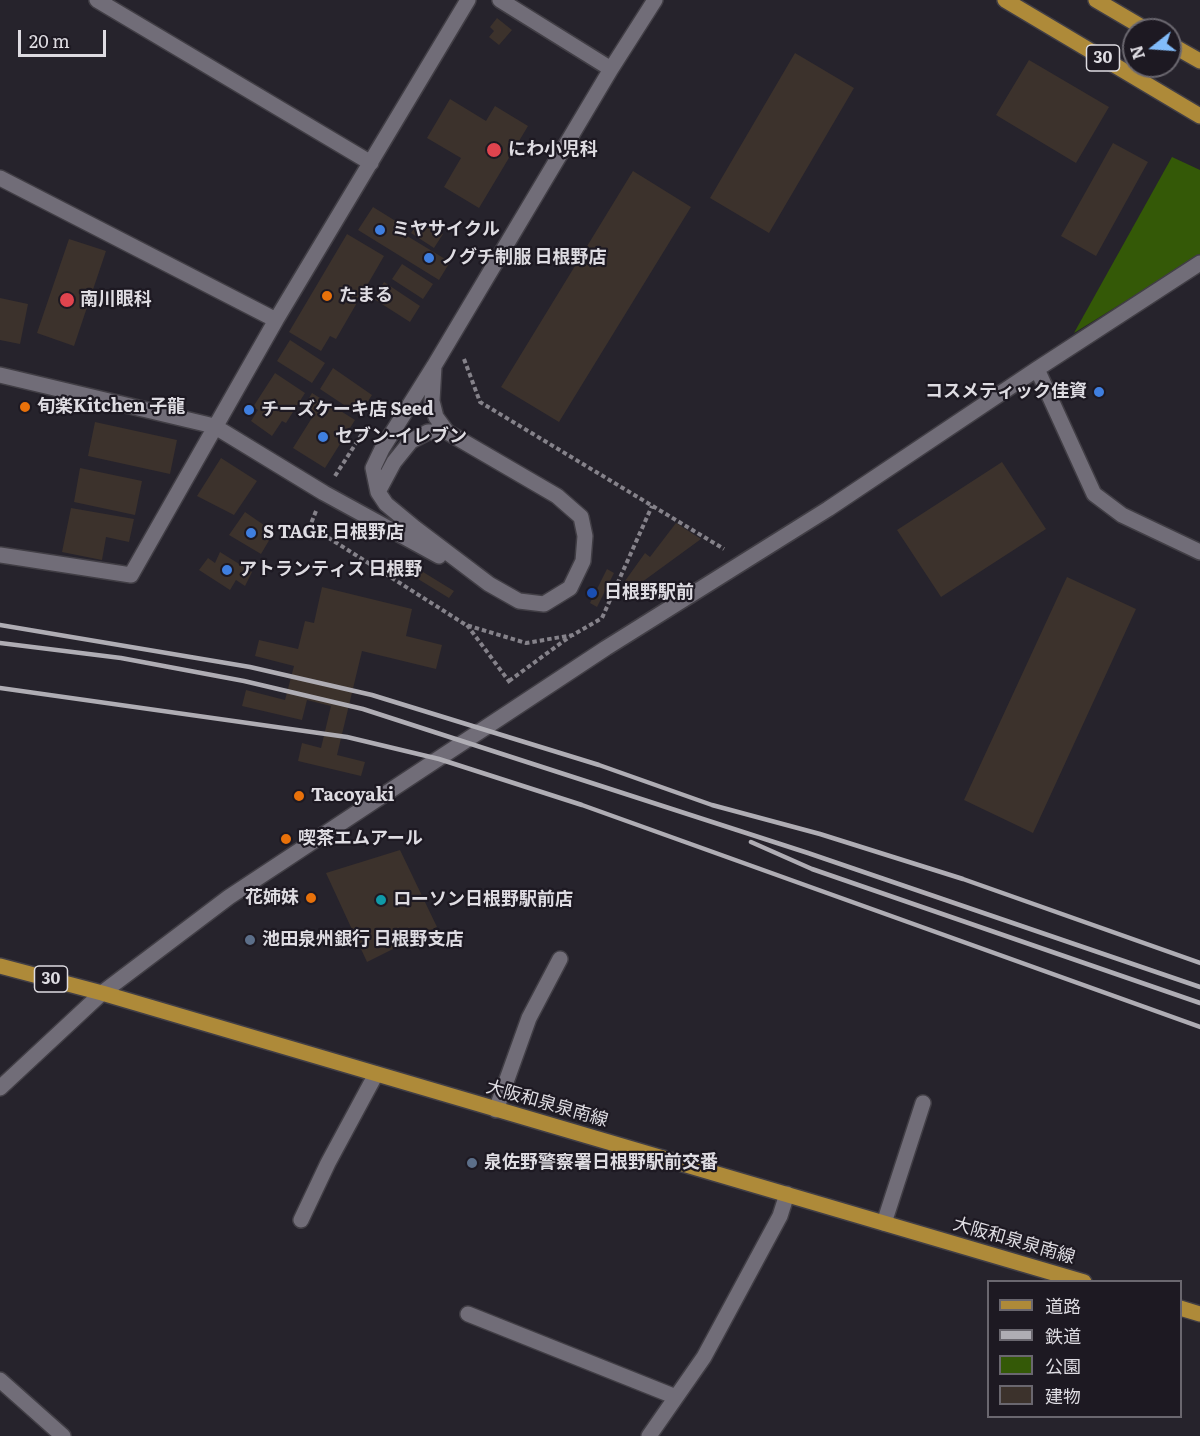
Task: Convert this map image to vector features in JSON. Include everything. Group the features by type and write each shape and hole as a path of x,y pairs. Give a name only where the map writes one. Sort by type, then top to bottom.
{"main road":[{"name":"30","path":"1005,0 1200,116"},
{"name":"30","path":"1096,0 1127,18"},
{"path":"1182,51 1200,61"},
{"name":"大阪和泉泉南線","path":"0,966 102,993 1081,1280"},
{"path":"1182,1309 1200,1314"}],"street":[{"path":"97,0 371,163"},
{"path":"0,555 130,575 276,320 468,0"},
{"path":"500,0 611,69"},
{"path":"489,584 386,504 378,492 374,468 382,449 655,0"},
{"path":"0,178 276,320"},
{"path":"0,1088 102,993 229,897 524,701 746,562 1200,264"},
{"path":"0,375 214,426 324,493 519,601 544,604 570,588 583,561 585,536 581,517 557,496 447,432 436,417 432,401 434,366"},
{"path":"1037,369 1094,494 1122,515 1200,552"},
{"path":"378,492 394,462 411,441 428,432 447,432"},
{"path":"496,1110 529,1018 560,959"},
{"path":"301,1220 328,1163 376,1074"},
{"path":"884,1222 923,1103"},
{"path":"649,1436 704,1357 780,1216 787,1194"},
{"path":"468,1314 676,1397"},
{"path":"0,1380 63,1436"}],"path":[{"path":"457,353 465,360 480,402 746,562"},
{"path":"466,625 524,701"},
{"path":"509,681 573,634"}],"green space":[{"path":"1172,157 1200,170 1200,255 1074,333"}],"building":[{"path":"497,18 512,30 499,45 489,37 494,31 490,27"},
{"path":"795,53 854,88 769,233 710,198"},
{"path":"1029,60 1109,107 1076,163 996,115"},
{"path":"450,99 486,121 495,106 528,126 479,208 444,187 461,158 427,138"},
{"path":"1113,143 1148,162 1096,256 1061,236"},
{"path":"633,171 691,207 559,422 501,387"},
{"path":"373,207 402,225 399,231 450,262 439,280 358,230"},
{"path":"420,220 443,234 434,248 411,233"},
{"path":"347,234 384,256 336,339 330,336 321,351 289,332"},
{"path":"69,239 106,251 74,346 37,333"},
{"path":"402,264 433,284 423,299 392,279"},
{"path":"384,282 420,306 410,322 374,299"},
{"path":"0,298 28,304 20,344 0,340"},
{"path":"290,340 325,363 312,383 277,361"},
{"path":"333,368 372,395 359,415 320,389"},
{"path":"275,373 305,393 286,423 282,421 272,436 251,421 258,410 253,407"},
{"path":"312,393 355,420 325,468 293,448 315,413 304,407"},
{"path":"95,422 177,440 170,474 88,456"},
{"path":"221,458 257,481 234,515 197,496"},
{"path":"1002,462 1046,529 941,597 897,530"},
{"path":"80,468 142,481 135,515 74,502"},
{"path":"71,508 134,519 129,542 106,537 102,560 62,552"},
{"path":"245,512 274,532 261,554 229,535"},
{"path":"676,523 701,539 627,593 625,581 645,553 650,557"},
{"path":"220,552 252,572 245,586 236,580 230,590 199,570 208,558 215,563"},
{"path":"410,564 454,591 449,598 405,571"},
{"path":"607,569 614,573 597,607 590,603"},
{"path":"1067,577 1136,609 1033,833 964,800"},
{"path":"322,587 412,609 406,636 442,645 436,669 362,651 337,755 365,762 361,776 298,761 302,743 321,748 331,706 307,700 302,720 242,706 246,690 285,700 294,666 255,656 259,640 298,649 305,621 314,623"},
{"name":"ローソン日根野駅前店","path":"400,850 437,927 367,962 326,873"}],"railway":[{"path":"0,625 250,667 372,695 599,765 712,805 820,834 963,879 1200,963"},
{"path":"0,643 121,658 244,681 363,709 808,853 1200,987"},
{"path":"0,688 347,737 439,759 582,805 1200,1027"},
{"path":"751,842 812,869 1200,1003"}],"place":[{"name":"にわ小児科","path":"494,150"},
{"name":"ミヤサイクル","path":"380,230"},
{"name":"ノグチ制服 日根野店","path":"429,258"},
{"name":"たまる","path":"327,296"},
{"name":"南川眼科","path":"67,300"},
{"name":"コスメティック佳資","path":"1099,392"},
{"name":"旬楽Kitchen 子龍","path":"25,407"},
{"name":"チーズケーキ店 Seed","path":"249,410"},
{"name":"セブン-イレブン","path":"323,437"},
{"name":"S TAGE 日根野店","path":"251,533"},
{"name":"アトランティス 日根野","path":"227,570"},
{"name":"日根野駅前","path":"592,593"},
{"name":"Tacoyaki","path":"299,796"},
{"name":"喫茶エムアール","path":"286,839"},
{"name":"花姉妹","path":"311,898"},
{"name":"ローソン日根野駅前店","path":"381,900"},
{"name":"池田泉州銀行 日根野支店","path":"250,940"},
{"name":"泉佐野警察署日根野駅前交番","path":"472,1163"}]}
